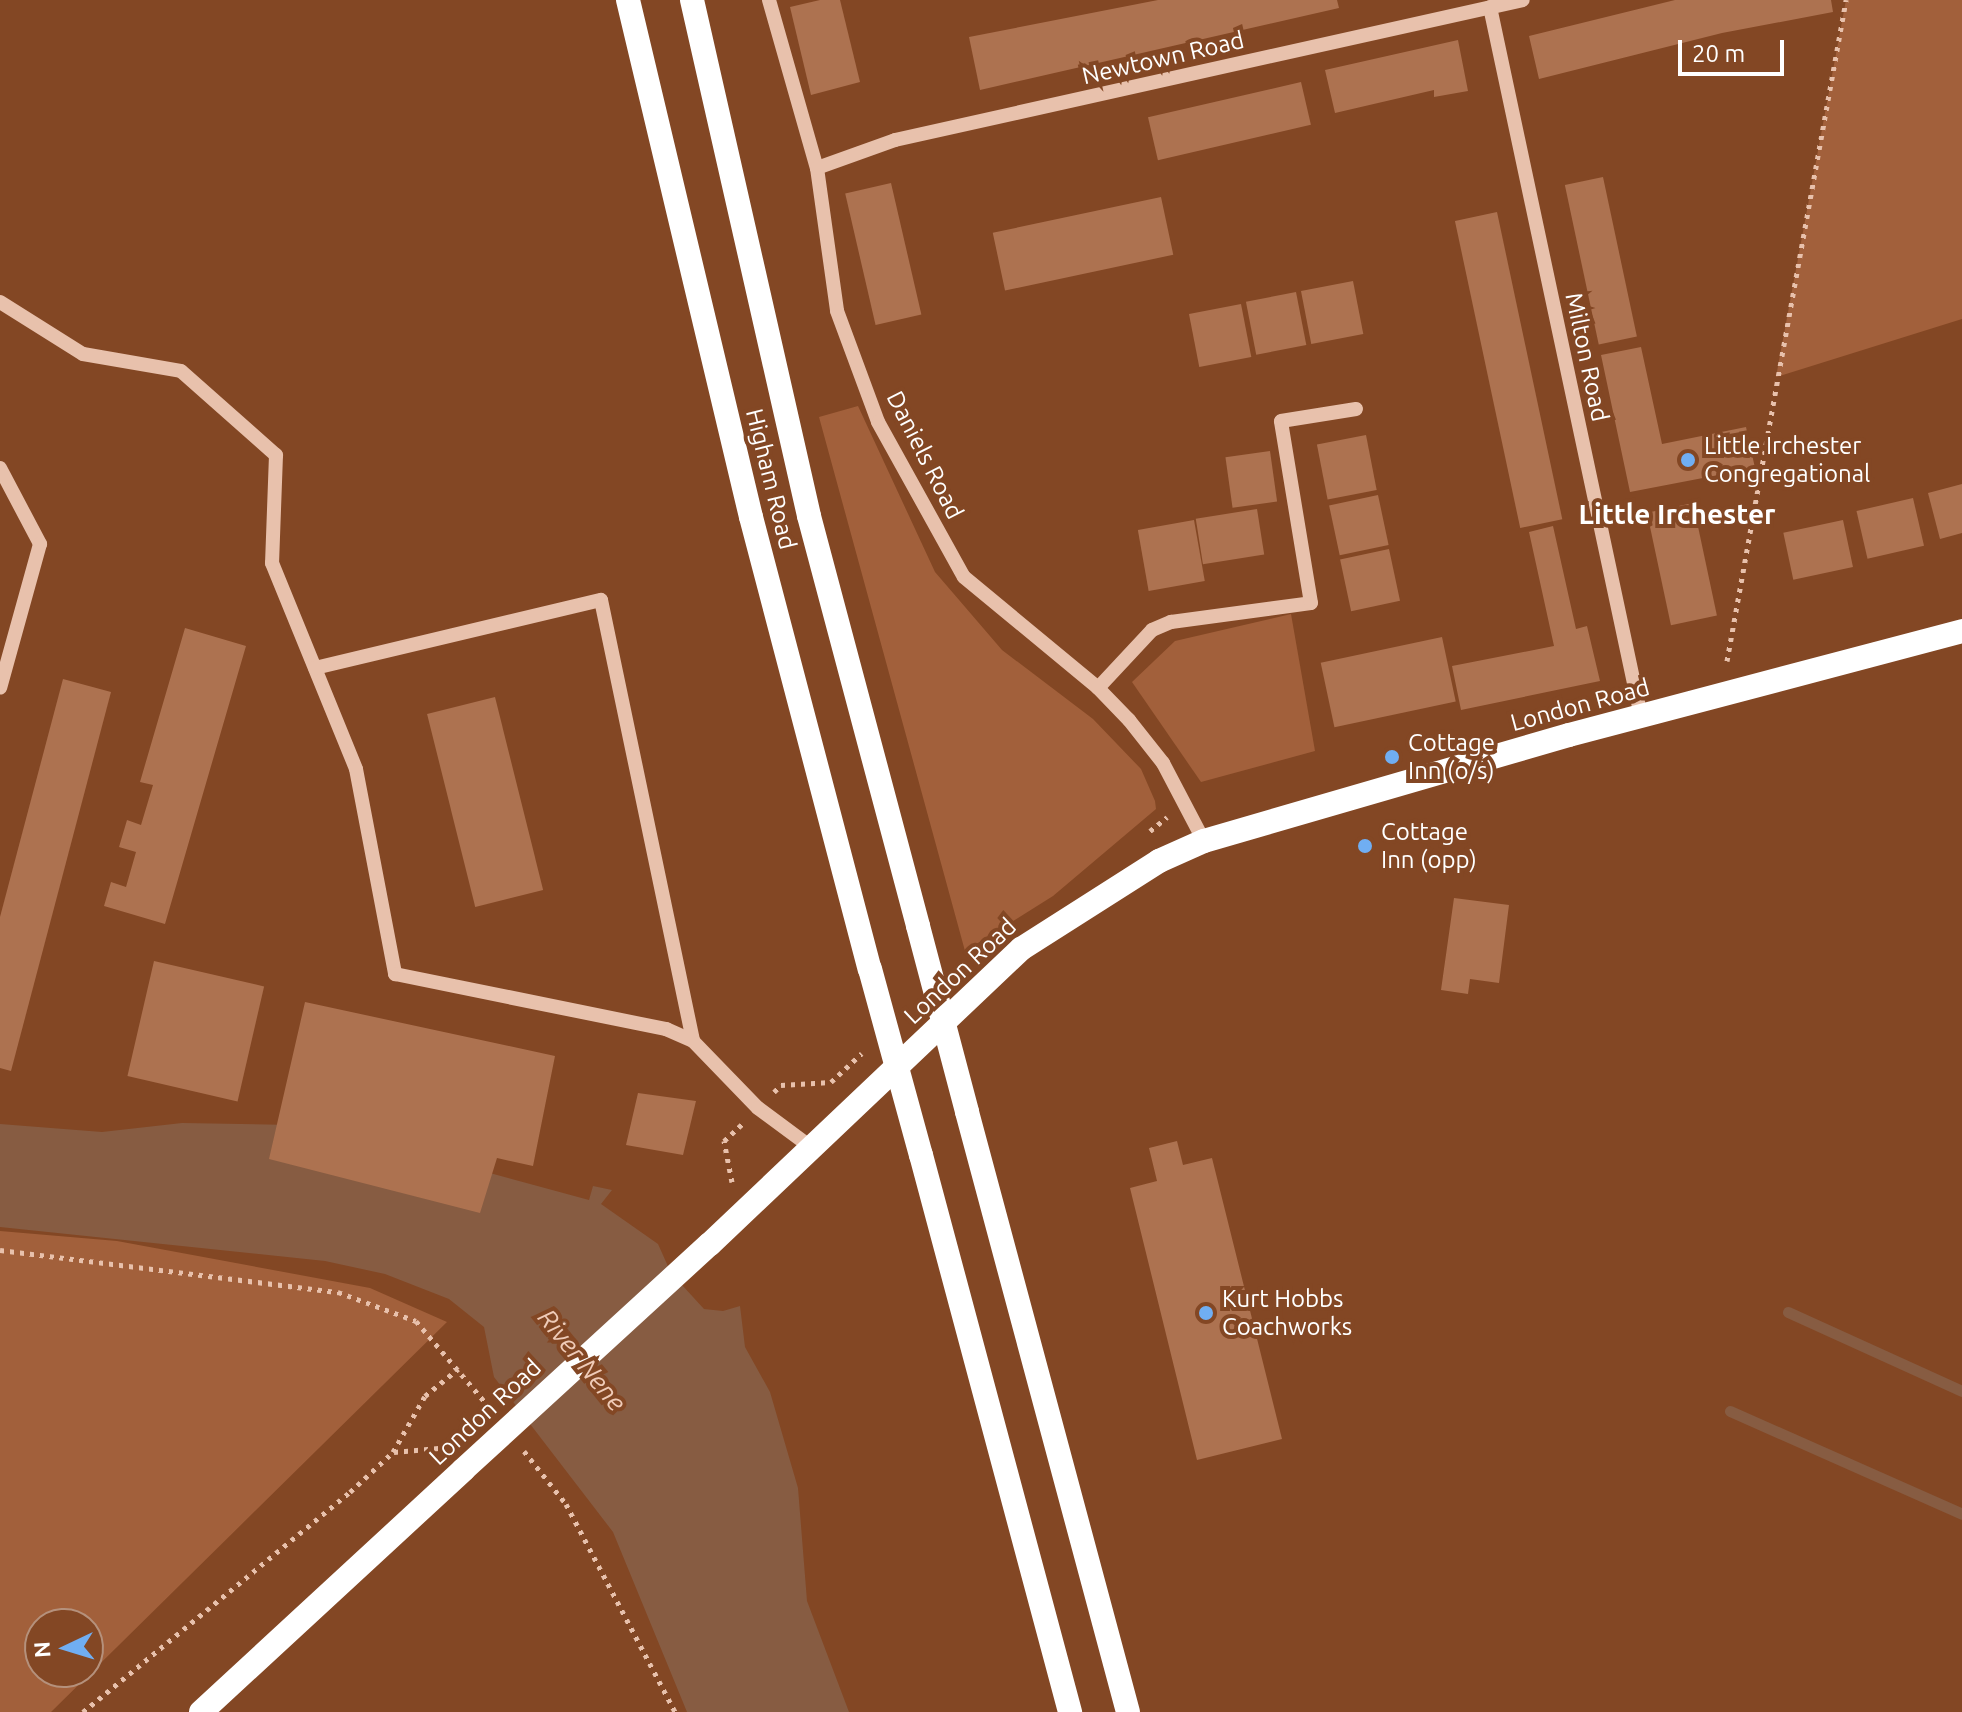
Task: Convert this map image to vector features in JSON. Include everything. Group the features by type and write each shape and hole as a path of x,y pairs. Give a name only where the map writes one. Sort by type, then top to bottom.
{"highway":[{"name":"Higham Road","path":"628,0 751,517 1018,1521"},
{"name":"Higham Road","path":"692,0 809,516 1128,1712"},
{"name":"London Road","path":"201,1712 710,1244 1021,949 1115,885 1204,841 1641,716 1962,631"},
{"path":"1018,1521 1058,1712"},
{"path":"1018,1521 1070,1712"}],"street":[{"name":"Daniels Road","path":"769,0 817,168 837,311 878,422 964,577 1098,688 1163,763 1204,841"},
{"name":"Newtown Road","path":"817,168 895,140 1523,0"},
{"name":"Milton Road","path":"1490,7 1641,716"},
{"path":"0,302 83,354 181,371 276,455 272,563 356,769 395,974 666,1029 693,1041 758,1108 812,1148"},
{"path":"1098,688 1152,630 1171,622 1311,603 1281,421 1356,409"},
{"path":"0,468 40,544 0,688"},
{"path":"315,668 601,600 693,1041"}],"path":[{"path":"1727,661 1846,0"},
{"path":"1155,825 1166,818"},
{"path":"723,1192 733,1181 724,1141"},
{"path":"0,1250 338,1292 416,1321 499,1419"},
{"path":"83,1712 393,1452 425,1396 458,1369"},
{"path":"393,1452 434,1451 449,1439"},
{"path":"518,1443 566,1504 675,1712"}],"shaded area":[{"path":"1846,0 1962,0 1962,319 1776,377"},
{"path":"858,406 935,572 1002,650 1093,719 1141,769 1155,801 1156,809 1053,896 965,951 819,417"},
{"path":"1291,614 1315,751 1201,782 1132,682 1175,641"},
{"path":"0,1231 117,1241 370,1288 447,1322 104,1660 104,1608 24,1608 24,1688 75,1688 51,1712 0,1712"}],"water":[{"name":"River Nene","path":"295,1120 589,1200 593,1186 612,1190 601,1204 658,1244 671,1273 704,1309 723,1311 740,1306 745,1347 770,1392 798,1488 807,1601 849,1712 687,1712 613,1532 494,1377 484,1327 449,1299 385,1274 325,1261 0,1227 0,1124 102,1132 182,1123 293,1125"}],"building":[{"path":"820,0 840,0 860,82 811,95 790,7"},
{"path":"1158,0 1337,0 1339,8 980,90 969,37"},
{"path":"1675,0 1831,0 1833,12 1722,33 1539,79 1529,36"},
{"path":"1458,40 1468,91 1434,97 1434,90 1335,113 1325,70"},
{"path":"1301,82 1311,125 1158,160 1148,117"},
{"path":"1603,177 1637,336 1599,345 1565,185"},
{"path":"891,183 921,315 876,325 845,194"},
{"path":"1161,197 1173,255 1005,290 993,233"},
{"path":"1497,212 1562,519 1520,528 1455,221"},
{"path":"1353,281 1363,334 1311,344 1301,291"},
{"path":"1296,292 1306,345 1256,355 1246,302"},
{"path":"1241,304 1251,357 1199,367 1189,314"},
{"path":"1641,347 1662,444 1746,427 1755,468 1630,492 1601,355"},
{"path":"1366,435 1377,490 1328,500 1317,445"},
{"path":"1270,451 1277,502 1233,508 1225,457"},
{"path":"1962,484 1962,533 1940,539 1928,493"},
{"path":"1378,495 1389,545 1340,555 1329,505"},
{"path":"1913,498 1924,546 1868,559 1856,511"},
{"path":"1693,503 1717,615 1671,625 1647,513"},
{"path":"1257,509 1264,554 1203,564 1196,519"},
{"path":"1194,520 1205,581 1149,591 1138,530"},
{"path":"1843,520 1853,567 1793,580 1783,533"},
{"path":"1553,526 1576,629 1587,626 1600,681 1461,710 1452,666 1554,646 1529,532"},
{"path":"1389,549 1400,601 1351,611 1340,559"},
{"path":"185,628 246,646 165,924 104,906 111,882 126,887 136,852 119,847 127,820 141,825 153,785 140,782"},
{"path":"1442,637 1456,702 1334,727 1321,663"},
{"path":"63,679 111,692 11,1071 0,1068 0,917"},
{"path":"495,697 543,890 475,907 427,714"},
{"path":"1454,898 1509,905 1499,983 1470,979 1468,994 1441,990"},
{"path":"154,961 264,986 238,1101 127,1076"},
{"path":"305,1002 555,1056 533,1166 497,1158 480,1213 269,1159"},
{"path":"638,1093 696,1101 683,1155 626,1145"},
{"name":"Kurt Hobbs Coachworks","path":"1177,1141 1183,1165 1212,1158 1282,1439 1197,1460 1130,1188 1157,1181 1149,1148"}],"waterway":[{"path":"1788,1312 1962,1391"},
{"path":"1730,1411 1962,1514"}],"place":[{"name":"Little Irchester Congregational","path":"1688,460"},
{"name":"Cottage Inn (o/s)","path":"1392,757"},
{"name":"Cottage Inn (opp)","path":"1365,846"},
{"name":"Kurt Hobbs Coachworks","path":"1206,1313"}],"district":[{"name":"Little Irchester","path":"1677,514"}]}
